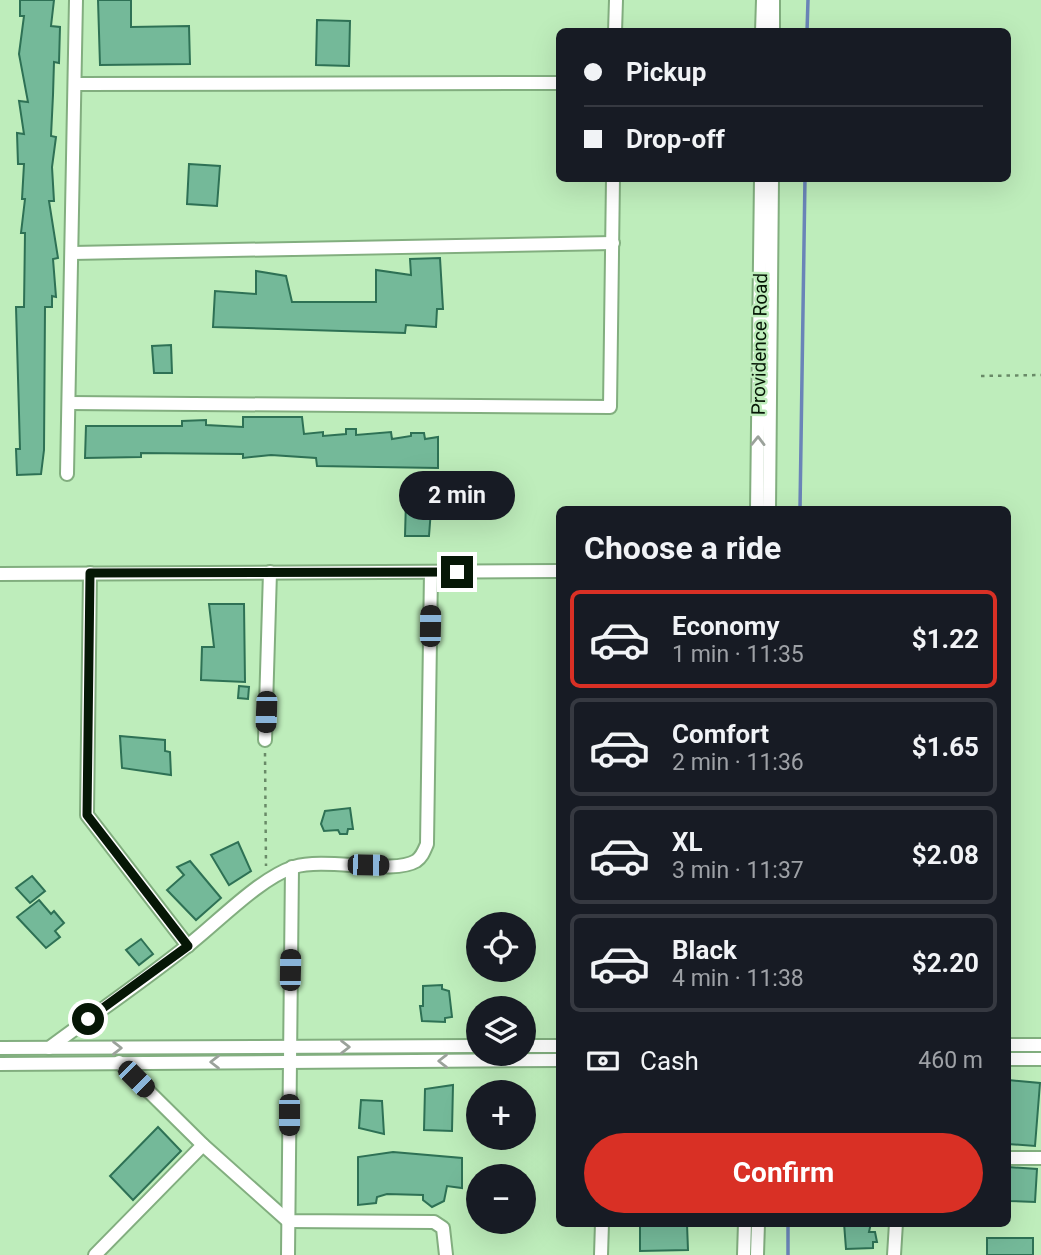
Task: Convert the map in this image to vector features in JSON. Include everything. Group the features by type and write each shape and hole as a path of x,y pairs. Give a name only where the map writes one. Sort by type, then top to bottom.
{"street":[{"path":"68,474 76,0"},
{"path":"615,28 616,0"},
{"path":"762,28 763,0"},
{"path":"773,28 774,0"},
{"path":"75,84 556,83"},
{"path":"69,403 610,407 613,182"},
{"name":"Providence Road","path":"757,506 761,182"},
{"name":"Providence Road","path":"769,506 772,182"},
{"path":"72,253 613,243"},
{"path":"0,574 556,571"},
{"path":"265,740 270,572"},
{"path":"49,1048 188,946 266,883 292,867 313,863 396,865 414,863 422,856 428,844 431,572"},
{"path":"90,573 87,815 188,946"},
{"path":"288,1255 292,867"},
{"path":"1011,1045 1041,1045"},
{"path":"0,1048 466,1046"},
{"path":"536,1046 556,1046"},
{"path":"1011,1059 1041,1059"},
{"path":"0,1064 556,1060"},
{"path":"119,1062 203,1145 288,1221 434,1222 443,1228 446,1255"},
{"path":"95,1255 203,1145"},
{"path":"1011,1158 1041,1157"},
{"path":"601,1255 602,1227"},
{"path":"744,1255 745,1227"},
{"path":"757,1255 758,1227"},
{"path":"894,1255 895,1227"}],"path":[{"path":"981,376 1041,375"},
{"path":"265,740 266,883"}],"building":[{"path":"20,0 54,0 51,26 60,27 59,63 54,62 51,136 56,137 52,167 54,201 49,201 58,258 53,259 56,297 52,296 52,307 45,307 44,450 41,474 17,475 16,449 20,449 16,307 24,307 25,233 21,233 25,199 22,199 24,164 18,164 17,133 24,134 19,101 28,102 19,54 24,16 20,16"},
{"path":"98,0 131,0 131,27 189,26 190,64 100,65"},
{"path":"317,20 350,21 349,66 316,65"},
{"path":"189,164 220,166 217,206 187,204"},
{"path":"440,258 443,309 437,309 436,327 406,325 405,333 213,327 215,291 256,294 256,271 286,276 292,302 376,302 376,270 411,275 410,259"},
{"path":"171,345 172,373 154,373 152,346"},
{"path":"243,417 302,417 304,434 323,432 323,436 346,434 346,429 356,429 356,435 391,432 392,439 411,436 411,433 424,433 425,439 438,437 438,468 317,466 316,458 271,455 243,458 243,454 141,453 141,457 85,458 86,426 182,426 182,421 206,420 206,425 243,427"},
{"path":"432,496 429,536 405,536 406,500"},
{"path":"209,604 244,604 245,682 201,680 202,647 214,647"},
{"path":"239,686 249,687 248,699 238,698"},
{"path":"120,736 165,740 165,751 170,752 171,775 122,768"},
{"path":"350,808 353,829 348,829 347,834 340,834 338,830 324,831 321,824 325,811"},
{"path":"238,842 251,871 229,885 211,855"},
{"path":"190,861 221,898 196,920 167,890 184,875 177,867"},
{"path":"32,876 45,891 30,903 16,888"},
{"path":"39,900 51,914 54,911 64,923 55,931 60,937 46,948 17,917"},
{"path":"141,939 153,954 139,965 126,950"},
{"path":"442,985 442,989 449,991 452,1017 445,1018 445,1022 422,1021 420,1006 423,1006 423,986"},
{"path":"1011,1080 1040,1083 1035,1146 1011,1144"},
{"path":"453,1085 452,1131 424,1130 425,1089"},
{"path":"361,1100 382,1101 384,1134 359,1128"},
{"path":"158,1127 181,1151 133,1200 110,1176"},
{"path":"393,1152 462,1158 462,1188 447,1186 444,1201 432,1207 423,1200 423,1195 387,1194 377,1197 376,1203 358,1205 358,1157"},
{"path":"1011,1167 1037,1169 1035,1202 1011,1201"},
{"path":"640,1227 687,1227 688,1250 640,1251"},
{"path":"844,1227 870,1227 869,1232 875,1232 877,1242 873,1242 873,1248 846,1249"},
{"path":"987,1238 1033,1238 1033,1255 987,1255"}],"waterway":[{"path":"807,28 808,0"},
{"path":"800,506 805,182"},
{"path":"788,1227 788,1255"}],"route":[{"path":"88,1019 188,946 87,815 90,573 457,572"}]}
